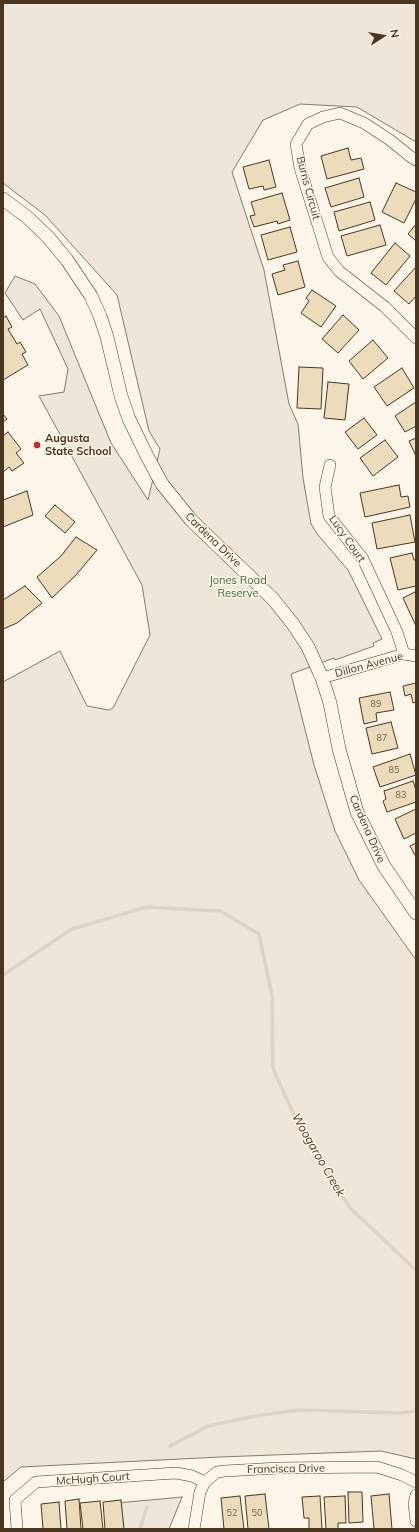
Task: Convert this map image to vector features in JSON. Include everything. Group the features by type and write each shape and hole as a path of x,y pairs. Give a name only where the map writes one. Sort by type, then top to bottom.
{"street":[{"name":"Burns Circuit","path":"416,160 411,158 390,140 364,123 340,113 323,117 308,124 296,144 300,168 328,257 339,271 385,307 416,338"},
{"name":"Cardena Drive","path":"3,199 48,237 67,260 91,296 107,337 121,396 129,419 162,484 191,520 272,599 289,619 308,647 322,678 330,703 338,749 357,812 384,866 416,913"},
{"name":"Lucy Court","path":"330,465 325,488 329,516 362,559 397,632 404,654"},
{"name":"Dillon Avenue","path":"322,678 404,654 416,656"},
{"name":"Francisca Drive","path":"205,1482 217,1472 234,1470 377,1467 402,1474 416,1482"},
{"name":"McHugh Court","path":"16,1529 15,1500 36,1482 176,1473 192,1476 205,1482"},
{"path":"194,1529 200,1492 205,1482"},
{"path":"416,1495 414,1504 416,1521"}],"green space":[{"name":"Jones Road Reserve","path":"3,3 416,3 416,142 357,107 300,104 263,120 232,172 264,270 289,404 298,424 303,478 311,524 318,535 348,570 382,639 373,643 374,646 335,660 334,658 291,674 314,765 335,831 359,880 416,960 416,1459 381,1451 21,1467 3,1482 3,682 60,651 87,706 109,710 113,708 150,635 142,585 39,396 64,392 68,369 40,309 23,320 5,293 15,276 35,284 59,316 111,443 148,500 160,449 149,431 117,295 45,215 3,183"},
{"path":"182,1497 169,1529 108,1529 117,1503"}],"building":[{"path":"348,148 351,160 361,158 364,169 327,179 321,156"},
{"path":"269,160 276,187 264,190 263,186 249,189 243,167"},
{"path":"359,178 364,197 331,207 325,188"},
{"path":"396,183 416,192 416,199 404,223 382,212"},
{"path":"282,193 290,220 278,224 277,221 254,227 250,216 255,215 251,202"},
{"path":"370,202 375,220 339,231 334,212"},
{"path":"416,224 416,241 408,234"},
{"path":"380,225 386,245 347,256 341,236"},
{"path":"290,227 297,252 268,260 261,235"},
{"path":"395,243 410,256 386,285 371,273"},
{"path":"298,261 305,287 278,295 272,274 285,270 283,265"},
{"path":"416,267 416,296 409,304 394,291"},
{"path":"312,290 336,306 321,327 301,313 309,301 306,298"},
{"path":"343,315 359,330 338,353 322,339"},
{"path":"6,316 12,327 8,329 17,344 20,342 26,352 22,354 28,365 3,380 3,318"},
{"path":"373,340 388,358 363,379 349,361"},
{"path":"299,367 323,368 321,409 297,408"},
{"path":"402,368 414,388 387,406 374,387"},
{"path":"328,382 349,384 345,420 324,418"},
{"path":"416,402 416,426 405,432 395,416"},
{"path":"3,414 7,419 3,422"},
{"path":"364,418 377,435 358,449 345,432"},
{"path":"8,432 21,449 16,453 24,463 12,471 9,467 3,472 3,436"},
{"path":"416,438 416,456 409,441"},
{"path":"385,440 398,457 373,476 360,458"},
{"path":"399,485 401,497 408,496 410,507 365,517 360,493"},
{"path":"27,491 33,515 3,527 3,500"},
{"path":"55,505 75,522 65,533 45,516"},
{"path":"410,515 415,542 377,549 372,523"},
{"path":"76,537 97,550 76,575 52,598 37,577 61,556"},
{"path":"412,553 414,560 416,560 416,586 398,590 390,558"},
{"path":"25,586 42,603 17,623 3,629 3,600"},
{"path":"415,592 416,594 416,626 403,598"},
{"path":"416,683 416,702 413,703 411,694 405,696 403,686"},
{"path":"390,692 394,710 376,713 377,721 364,724 359,698"},
{"path":"391,722 398,748 372,754 366,728"},
{"path":"410,754 416,775 380,787 373,767"},
{"path":"413,781 416,790 416,802 387,812 383,801 386,799 384,791"},
{"path":"416,809 416,833 404,839 395,819"},
{"path":"416,843 416,857 410,846"},
{"path":"348,1492 362,1492 363,1522 349,1523"},
{"path":"265,1494 269,1529 248,1529 245,1496"},
{"path":"389,1494 392,1529 374,1529 371,1496"},
{"path":"240,1496 244,1529 224,1529 221,1498"},
{"path":"320,1496 322,1529 309,1529 309,1518 304,1518 302,1497"},
{"path":"345,1496 346,1523 338,1523 338,1529 326,1529 324,1497"},
{"path":"79,1499 81,1529 67,1529 65,1501"},
{"path":"121,1500 124,1529 105,1529 103,1502"},
{"path":"100,1501 103,1529 83,1529 80,1503"},
{"path":"59,1502 61,1529 43,1529 41,1504"}],"waterway":[{"name":"Woogaroo Creek","path":"3,975 72,929 147,907 220,911 259,934 272,996 273,1069 300,1128 350,1208 416,1270"},
{"path":"170,1446 208,1426 255,1416 298,1410 400,1413 416,1411"},
{"path":"140,1529 147,1507"}],"place":[{"name":"Augusta State School","path":"37,445"}]}
